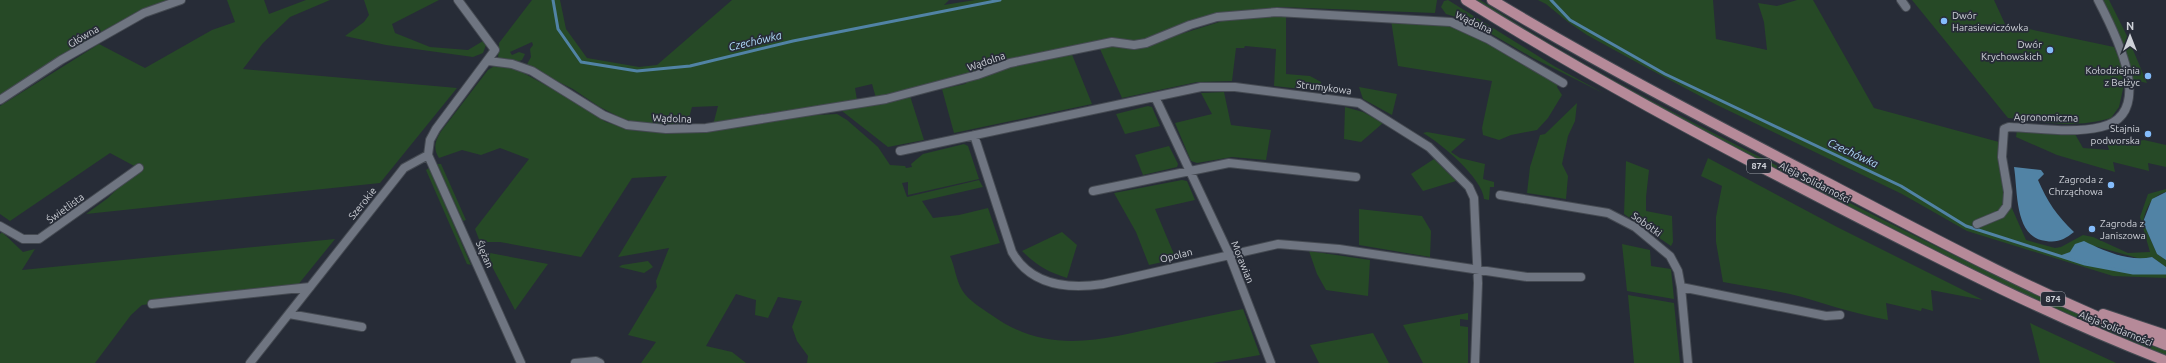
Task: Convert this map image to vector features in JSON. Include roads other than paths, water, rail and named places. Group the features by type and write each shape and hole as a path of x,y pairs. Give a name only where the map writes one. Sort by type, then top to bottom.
{"main road":[{"name":"Aleja Solidarności","path":"1492,0 1652,93 1944,244 2043,294 2166,346"},
{"name":"Aleja Solidarności","path":"1470,3 1598,79 1710,141 1988,284 2082,327 2166,362"},
{"name":"874","path":"1944,244 2063,298 2166,335"}],"street":[{"name":"Główna","path":"0,100 61,60 144,13 181,0"},
{"path":"428,155 430,140 436,129 489,61 495,48 458,0"},
{"path":"1901,0 1906,7"},
{"name":"Agronomiczna","path":"1977,224 1982,218 2000,216 2005,211 2007,204 2002,158 2004,129 2009,127 2081,130 2103,127 2120,119 2125,111 2129,79 2125,60 2114,31 2098,0"},
{"name":"Wądolna","path":"489,61 519,65 576,97 601,114 631,126 698,128 718,127 886,99 977,75 1010,63 1112,42 1134,45 1146,43 1190,25 1217,18 1277,12 1451,22 1488,39 1563,83"},
{"name":"Strumykowa","path":"900,151 1201,88 1224,86 1346,101 1366,106 1434,150 1469,187 1474,198 1478,270 1475,363"},
{"name":"Morawian","path":"1155,97 1229,254 1271,363"},
{"name":"Opolan","path":"974,135 1015,257 1033,275 1046,282 1063,286 1086,287 1268,245 1298,244 1527,277 1581,277"},
{"name":"Szerokie","path":"250,363 404,168 428,155"},
{"name":"Ślężan","path":"428,155 521,363"},
{"path":"1093,192 1222,163 1236,162 1356,177"},
{"name":"Świetlista","path":"0,226 20,239 29,241 39,239 139,168"},
{"name":"Sobótki","path":"1500,195 1608,213 1626,222 1670,256 1678,271 1681,287 1688,363"},
{"path":"152,304 310,287"},
{"path":"1681,287 1826,316 1840,315"},
{"path":"289,314 362,327"},
{"path":"574,363 596,361 600,363"}],"water":[{"path":"2014,167 2041,170 2044,174 2038,180 2045,195 2062,220 2074,232 2061,240 2046,241 2036,238 2028,232 2023,223 2017,200"},
{"path":"2166,192 2166,260 2157,254 2143,222 2152,199"},
{"path":"2084,241 2117,255 2134,258 2152,257 2166,267 2166,273 2133,273 2112,270 2059,256 2070,252 2075,244"}],"waterway":[{"name":"Czechówka","path":"553,0 558,29 581,62 637,71 690,66 793,41 1000,0"},
{"name":"Czechówka","path":"1551,0 1570,20 1665,74 1901,186 1966,226 2085,264 2133,273 2166,273"}],"place":[{"name":"Dwór Harasiewiczówka","path":"1944,21"},
{"name":"Dwór Krychowskich","path":"2050,50"},
{"name":"Kołodziejnia z Bełżyc","path":"2148,76"},
{"name":"Stajnia podworska","path":"2148,134"},
{"name":"Zagroda z Chrząchowa","path":"2111,185"},
{"name":"Zagroda z Janiszowa","path":"2092,229"}]}
